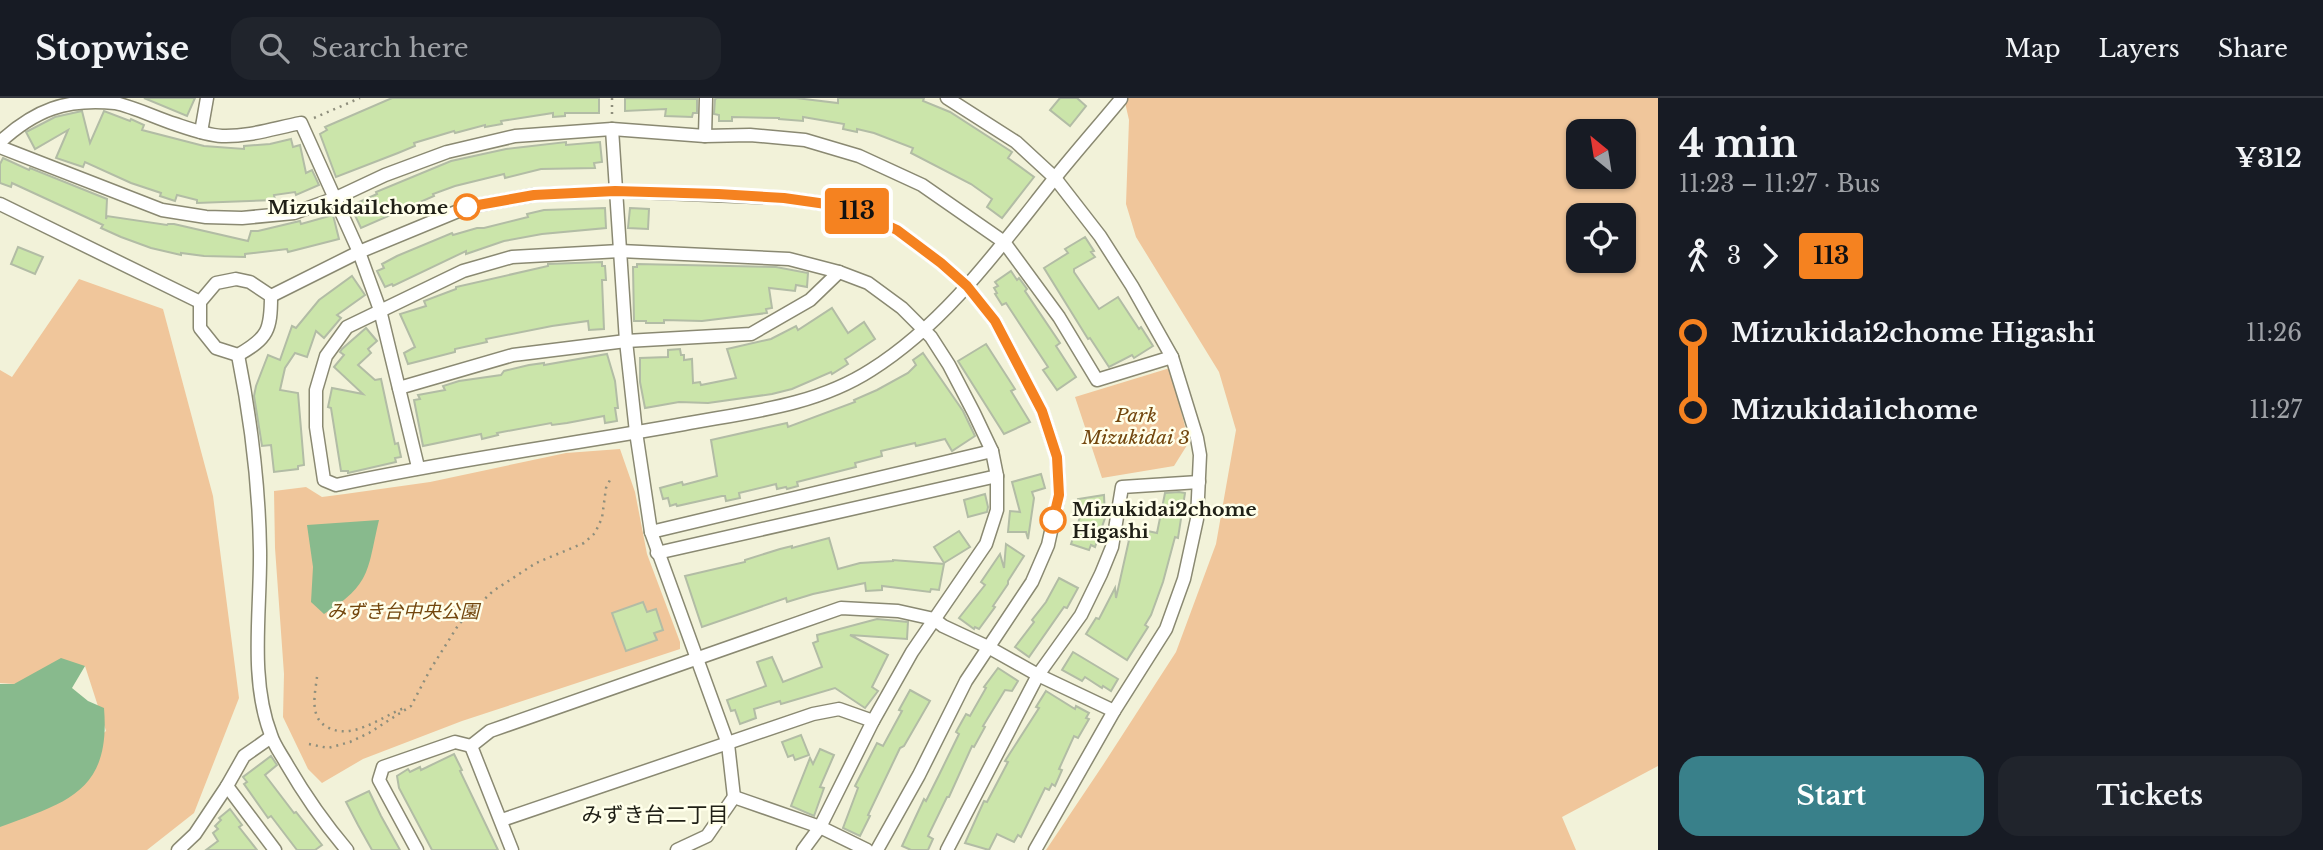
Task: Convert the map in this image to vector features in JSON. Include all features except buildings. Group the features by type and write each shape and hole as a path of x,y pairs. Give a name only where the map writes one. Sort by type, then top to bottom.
{"street":[{"path":"201,132 207,98"},
{"path":"705,136 706,98"},
{"path":"947,98 1016,142 1055,178 1100,236 1172,357 1200,455 1195,531 1184,579 1166,629 1114,710 1035,850"},
{"path":"418,467 380,310 359,252 336,198 301,123 247,135 221,136 150,117 116,103 79,99 44,108 20,124 0,144 162,210 206,217 242,218 293,213 336,198 385,175 447,152 515,136 612,129 805,140 859,156 922,184 1004,242 1059,317 1097,380 1172,357"},
{"path":"803,850 820,827 873,721 934,619 986,544 997,510 997,476 992,452 949,365 931,337 922,330 902,308 868,283 839,272 789,259 620,251 512,257 463,271 347,327 326,356 316,390 316,427 324,480 336,485 418,467 803,402 841,387 872,370 922,330 967,286 1121,99"},
{"path":"612,129 626,341 651,532 728,744 734,797 707,836 677,850"},
{"path":"271,296 359,252 467,207 534,195 615,191 784,198 847,207 897,230 967,286 995,321 1042,411 1057,457 1059,495 1048,545 1032,582 966,681 919,775 877,850"},
{"path":"0,204 201,302"},
{"path":"399,388 513,355 626,341 751,334 810,300 839,272"},
{"path":"236,279 250,282 271,296 271,318 260,342 238,355 216,348 200,328 201,302 216,283 236,279"},
{"path":"238,355 250,412 254,458 260,551 257,640 263,706 271,737 297,782 328,828 347,850"},
{"path":"651,532 992,452"},
{"path":"657,553 997,476"},
{"path":"947,850 1038,676 1081,615 1101,574 1112,547 1122,487 1199,481"},
{"path":"471,746 490,731 841,608 898,611 934,619 1038,676 1114,710"},
{"path":"502,820 813,714 839,709 873,721"},
{"path":"178,850 195,834 244,756 271,737"},
{"path":"417,850 379,780 383,767 455,742 471,746"},
{"path":"471,746 512,850"},
{"path":"227,786 275,850"},
{"path":"734,797 820,827 867,850"}],"path":[{"path":"301,123 360,98"},
{"path":"611,98 612,129"},
{"path":"309,744 328,748 350,742 411,706 430,670 460,624 493,591 536,563 584,542 595,533 602,518 606,488 611,478"},
{"path":"317,677 313,699 315,711 321,723 340,733 411,706"}],"green space":[{"path":"1124,98 1658,98 1658,766 1562,817 1576,850 1046,850 1176,652 1216,544 1236,430 1219,372 1136,237 1126,204 1129,120"},
{"path":"79,279 163,309 213,496 239,698 194,813 147,850 0,850 0,822 106,731 85,666 14,684 0,683 0,370 12,377"},
{"name":"Park Mizukidai 3","path":"1170,368 1189,442 1174,466 1102,478 1075,397"},
{"name":"みずき台中央公園","path":"620,449 635,492 647,554 680,642 680,649 462,721 363,759 322,783 308,769 283,717 284,674 275,548 274,491 306,487 322,497 430,482 566,453"}],"shaded area":[{"path":"379,520 365,574 351,594 324,614 311,602 313,567 307,525"},
{"path":"61,658 85,666 72,688 88,701 104,708 104,736 100,759 92,776 80,790 64,801 0,827 0,684 14,684"}],"bus line":[{"name":"113","path":"467,207 534,195 615,191 718,194 784,198 847,207 897,230 967,286 995,321 1042,411 1057,457 1059,495 1053,520"}],"place":[{"name":"Mizukidai1chome","path":"467,207"},
{"name":"Mizukidai2chome Higashi","path":"1053,520"}],"district":[{"name":"みずき台二丁目","path":"655,815"}]}
